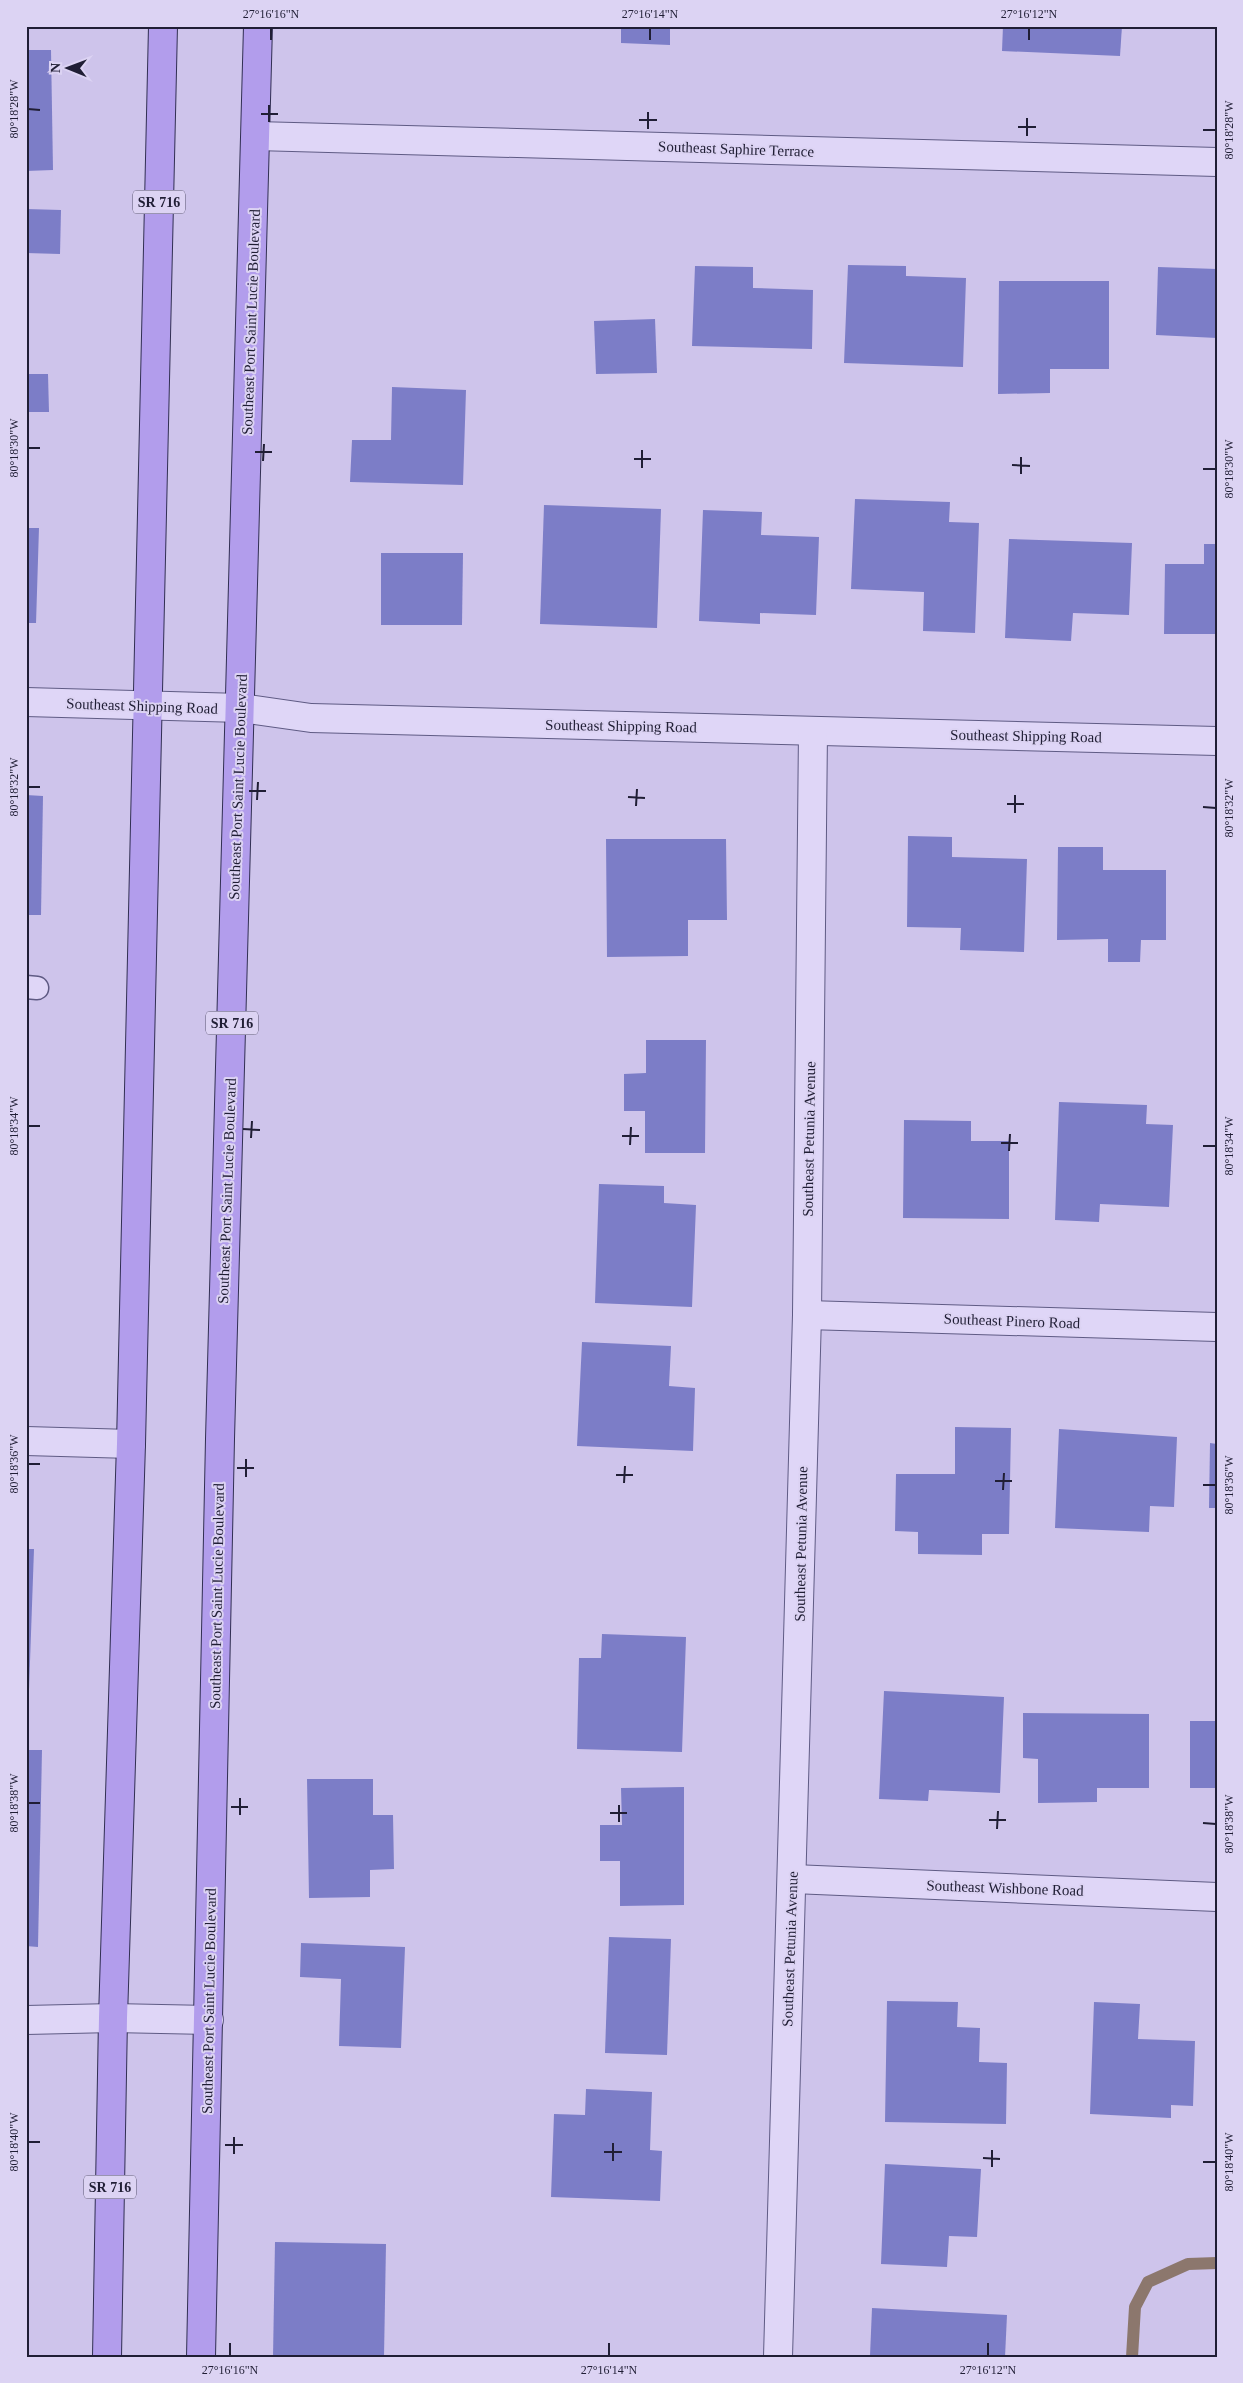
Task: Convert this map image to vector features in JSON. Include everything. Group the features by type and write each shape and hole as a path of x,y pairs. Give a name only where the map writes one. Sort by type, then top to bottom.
{"main road":[{"name":"SR 716","path":"107,2357 113,2018 131,1444 163,26"},
{"name":"Southeast Port Saint Lucie Boulevard","path":"201,2357 220,1439 258,26"}],"street":[{"name":"Southeast Saphire Terrace","path":"256,136 1217,162"},
{"name":"Southeast Shipping Road","path":"26,702 241,708 311,718 1217,741"},
{"name":"Southeast Petunia Avenue","path":"778,2357 807,1315 813,730"},
{"name":"Southeast Pinero Road","path":"807,1315 1217,1326"},
{"path":"26,1441 131,1444"},
{"name":"Southeast Wishbone Road","path":"792,1879 1217,1896"},
{"path":"26,2020 113,2018 209,2020"}],"building":[{"path":"621,26 670,26 670,45 621,43"},
{"path":"1003,26 1122,26 1120,56 1002,51"},
{"path":"1171,26 1217,26 1217,29 1171,28"},
{"path":"26,50 51,50 53,170 26,171"},
{"path":"26,209 61,210 60,254 26,253"},
{"path":"848,265 906,266 906,276 966,278 963,367 844,363"},
{"path":"695,266 753,267 753,288 813,290 812,349 692,346"},
{"path":"1158,267 1217,269 1217,338 1156,335"},
{"path":"999,281 1109,281 1109,369 1050,369 1050,393 998,394"},
{"path":"655,319 657,373 596,374 594,321"},
{"path":"26,374 48,374 49,412 26,412"},
{"path":"392,387 466,390 463,485 350,482 352,440 391,440"},
{"path":"855,499 950,502 949,522 979,523 975,633 923,631 924,592 851,589"},
{"path":"544,505 661,509 657,628 540,624"},
{"path":"703,510 762,512 761,535 819,537 816,615 760,613 760,624 699,621"},
{"path":"26,528 39,528 36,623 26,623"},
{"path":"1009,539 1132,543 1129,615 1073,613 1071,641 1005,638"},
{"path":"1204,544 1217,544 1217,634 1164,634 1165,564 1204,564"},
{"path":"381,553 463,553 462,625 381,625"},
{"path":"26,795 43,796 41,915 26,915"},
{"path":"908,836 952,837 952,857 1027,859 1024,952 960,950 961,928 907,927"},
{"path":"606,839 726,839 727,920 688,920 688,956 607,957"},
{"path":"1058,847 1103,847 1103,870 1166,870 1166,940 1141,940 1140,962 1108,962 1108,939 1057,940"},
{"path":"646,1040 706,1040 705,1153 645,1153 645,1111 624,1111 624,1074 646,1073"},
{"path":"1059,1102 1147,1105 1146,1124 1173,1125 1169,1207 1100,1204 1099,1222 1055,1220"},
{"path":"904,1120 971,1121 971,1141 1009,1141 1009,1219 903,1218"},
{"path":"599,1184 664,1186 664,1203 696,1205 692,1307 595,1303"},
{"path":"582,1342 671,1346 669,1386 695,1388 693,1451 577,1446"},
{"path":"955,1427 1011,1428 1009,1534 982,1534 982,1555 918,1554 918,1532 895,1531 896,1474 955,1474"},
{"path":"1059,1429 1177,1437 1174,1507 1150,1506 1149,1532 1055,1528"},
{"path":"1210,1443 1217,1444 1217,1508 1209,1508"},
{"path":"26,1549 34,1549 28,1718 26,1718"},
{"path":"602,1634 686,1637 682,1752 577,1749 579,1658 601,1658"},
{"path":"884,1691 1004,1697 1000,1793 929,1790 928,1801 879,1799"},
{"path":"1023,1713 1149,1714 1149,1788 1097,1788 1097,1802 1038,1803 1038,1759 1023,1758"},
{"path":"1190,1721 1217,1721 1217,1788 1190,1788"},
{"path":"26,1750 42,1750 38,1947 26,1946"},
{"path":"307,1779 373,1779 373,1815 393,1815 394,1869 370,1870 370,1897 309,1898"},
{"path":"684,1787 684,1905 620,1906 620,1861 600,1861 600,1825 622,1825 621,1788"},
{"path":"609,1937 671,1939 667,2055 605,2053"},
{"path":"301,1943 405,1947 401,2048 339,2046 341,1979 300,1977"},
{"path":"887,2001 958,2002 957,2027 980,2028 979,2062 1007,2063 1006,2124 885,2122"},
{"path":"1094,2002 1140,2004 1138,2039 1195,2041 1193,2106 1171,2105 1171,2118 1090,2114"},
{"path":"586,2089 652,2092 650,2150 662,2151 660,2201 551,2197 554,2114 585,2115"},
{"path":"885,2164 981,2169 977,2237 949,2236 947,2267 881,2264"},
{"path":"275,2242 386,2244 384,2357 273,2357"},
{"path":"872,2308 1007,2315 1005,2357 870,2356"}],"waterway":[{"path":"1132,2357 1135,2307 1148,2282 1188,2264 1217,2263"}]}
